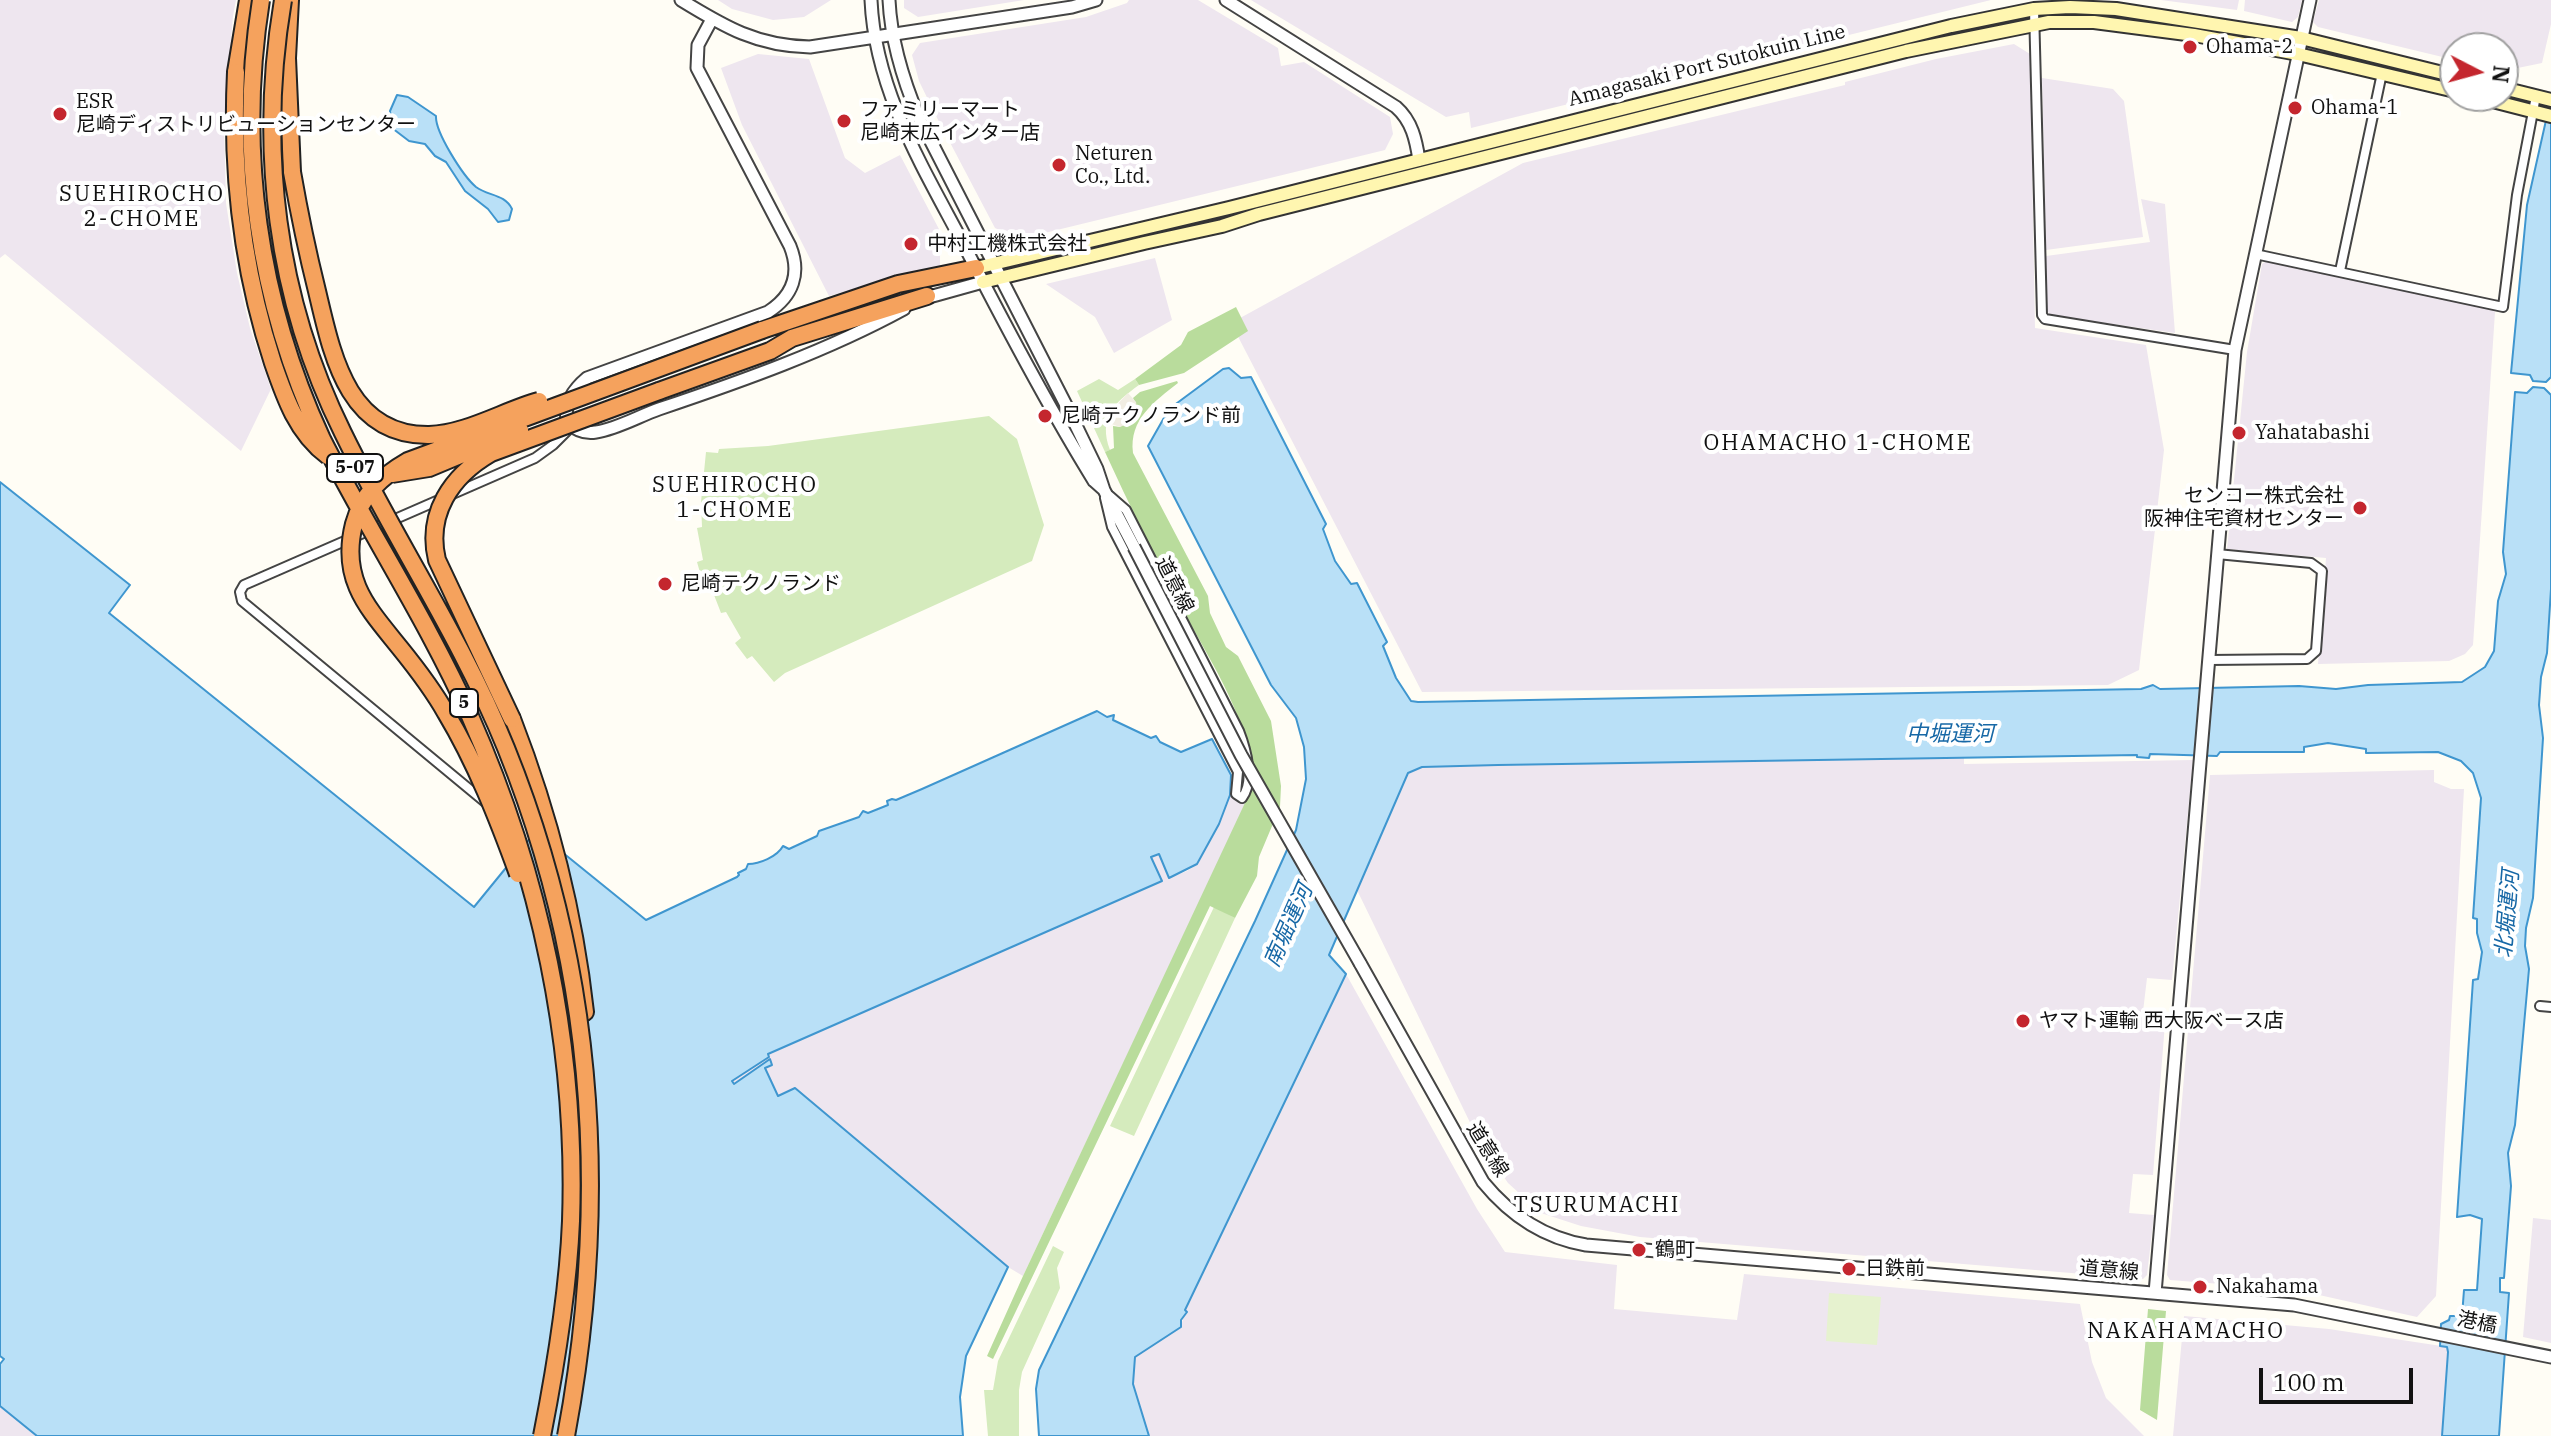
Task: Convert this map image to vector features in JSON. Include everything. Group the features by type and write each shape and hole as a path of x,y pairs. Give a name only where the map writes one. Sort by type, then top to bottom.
{"highway":[{"name":"5-07","path":"248,0 234,110 237,182 247,262 264,335 288,404 304,434 326,455 354,468 381,474 429,468 505,436 766,340"},
{"name":"5","path":"261,0 250,105 252,179 262,252 280,330 322,439 431,635 487,756 519,843 552,982 566,1080 572,1177 568,1265 551,1387 540,1436"},
{"name":"5","path":"283,0 274,69 273,178 283,251 300,324 342,432 455,637 490,709 540,841 564,932 586,1065 592,1184 589,1265 581,1348 566,1436"},
{"name":"5-07","path":"290,0 287,58 289,138 299,212 336,364 349,391 367,412 388,427 433,435 458,429 533,403 766,340 792,338 927,296"},
{"name":"5-07","path":"586,1065 581,977 573,930 541,799 512,719 440,569 434,543 438,513 446,494 474,463 491,453 898,284 980,275"},
{"name":"5-07","path":"552,982 516,869 471,759 431,687 363,601 352,574 351,542 358,512 366,496 395,469 451,444 655,370"}],"main road":[{"name":"Amagasaki Port Sutokuin Line","path":"980,275 993,263 1229,208 2033,4 2116,9 2301,38 2439,72"},
{"name":"Amagasaki Port Sutokuin Line","path":"980,275 1000,278 1222,226 1274,210 1906,51 2035,23 2094,22 2139,26 2298,54 2439,87"},
{"path":"2519,92 2545,98"},
{"path":"2519,108 2542,114"}],"street":[{"path":"681,0 747,37 795,47 875,39 1072,7 1096,0"},
{"name":"道意線","path":"871,0 875,39 893,104 1053,413 1094,481 1104,490"},
{"name":"道意線","path":"889,0 892,35 903,79 919,118 1086,445 1104,490 1241,755 1483,1182 1508,1209 1537,1229 1586,1245 2294,1305 2437,1333"},
{"path":"1226,0 1396,107 1413,131 1419,160"},
{"path":"2155,1293 2235,350 2310,0"},
{"path":"2033,4 2042,315 2045,319 2235,350"},
{"path":"712,19 698,45 697,68 790,246 795,259 793,286 780,304 768,312 587,378 578,385 567,405 566,419 572,426 578,431 595,433 729,386 871,327 927,296 980,275"},
{"path":"2340,271 2382,73"},
{"path":"2255,254 2503,307 2517,195 2545,98"},
{"path":"520,830 242,601 240,592 244,585 535,458 572,426"},
{"path":"1104,490 1126,510 1239,731 1247,754 1247,791 1242,798 1236,794 1238,772 1227,749 1112,527 1104,490"},
{"path":"2209,660 2307,659 2316,651 2322,571 2311,563 2217,554"},
{"path":"2540,1006 2551,1007"},
{"name":"港橋","path":"2437,1333 2551,1357"}],"shaded area":[{"name":"ESR 尼崎ディストリビューションセンター","path":"0,0 236,0 224,122 226,203 250,328 271,389 241,451 5,254 0,258"},
{"path":"718,0 831,0 804,17 773,20 732,9"},
{"path":"904,0 1024,0 918,17 904,8"},
{"path":"1129,0 1198,0 1278,48 1281,66 1304,62 1390,117 1393,134 1385,150 1020,239 995,228 919,81 912,55 920,43 1086,17"},
{"path":"1251,0 1991,0 1471,128 1469,112 1446,117"},
{"path":"2161,0 2239,0 2237,10"},
{"path":"2245,0 2302,0 2298,17 2292,22 2244,11"},
{"path":"2319,0 2551,0 2551,24 2542,63 2519,68 2519,32 2439,32 2439,56 2318,27 2313,22"},
{"path":"2014,44 2030,54 2035,328 2146,345 2164,450 2139,670 2108,685 1422,692 1231,323 1523,163 1845,85 1845,82 1936,59"},
{"path":"758,54 809,59 845,158 865,173 900,155 940,231 940,266 829,296 742,125 721,68"},
{"path":"2042,78 2113,89 2124,101 2143,237 2046,250"},
{"path":"2141,199 2165,204 2175,333 2050,315 2046,308 2046,256 2150,242"},
{"path":"1155,258 1172,320 1114,353 1095,317 1046,284"},
{"path":"2268,260 2490,307 2495,312 2473,645 2465,654 2449,661 2318,664 2326,558 2227,549 2247,352 2262,264"},
{"path":"1128,393 1136,402 1137,409 1132,422 1120,427 1106,422 1110,412"},
{"path":"1964,757 1964,764 2193,760 2172,980 2147,978 2142,1020 2165,1023 2153,1175 2133,1174 2129,1213 2154,1215 2147,1275 2143,1279 1640,1237 1581,1226 1541,1213 1508,1183 1479,1141 1357,890 1408,773 1422,767"},
{"path":"2434,770 2434,782 2451,789 2464,789 2436,1296 2417,1317 2297,1290 2170,1280 2167,1275 2210,775"},
{"path":"1230,795 1246,803 1023,1276 1008,1267 795,1088 778,1096 765,1068 770,1060 734,1084 732,1081 768,1057 768,1054 1161,881 1151,857 1159,854 1169,878 1187,871 1198,864"},
{"path":"1346,974 1477,1209 1505,1252 1617,1265 1614,1309 1737,1320 1744,1274 2080,1304 2092,1362 2106,1398 2144,1436 1149,1436 1133,1384 1135,1357 1181,1327 1185,1311"},
{"path":"2533,1218 2551,1220 2551,1343 2523,1337"},
{"path":"2184,1316 2329,1329 2448,1347 2442,1436 2173,1436"},
{"path":"0,1406 37,1436 0,1436"}],"green space":[{"path":"1236,307 1248,331 1184,373 1139,385 1135,379 1181,345 1188,332"},
{"path":"1099,379 1118,390 1135,379 1139,385 1122,398 1111,412 1106,429 1110,450 1105,452 1077,391"},
{"path":"1177,381 1139,421 1133,453 1208,596 1210,613 1226,647 1238,656 1271,721 1281,786 1280,807 1259,857 1257,876 1235,918 1210,906 993,1359 987,1356 1023,1276 1251,790 1246,742 1239,719 1105,452 1114,448 1113,426 1120,427 1135,402 1133,398 1140,392"},
{"path":"989,416 1017,439 1044,525 1032,561 785,673 774,682 752,656 747,659 735,643 741,638 726,612 721,613 709,582 703,583 697,562 703,560 697,528 702,527 706,452 718,453 719,449 768,446"},
{"path":"1214,907 1235,918 1134,1136 1110,1126"},
{"path":"1053,1246 1064,1252 1057,1268 1060,1288 1022,1372 1019,1436 988,1436 984,1390 993,1390 998,1361"},
{"path":"1829,1293 1881,1297 1877,1345 1826,1341"},
{"path":"2148,1309 2166,1311 2157,1420 2140,1410"}],"water":[{"path":"397,95 408,97 436,116 440,132 457,164 476,187 509,204 512,209 509,220 498,222 488,209 465,191 446,162 435,156 425,144 409,141 392,128 390,111"},
{"path":"2551,98 2551,377 2546,382 2533,381 2530,375 2511,373 2527,205"},
{"path":"1229,368 1241,378 1251,377 1326,524 1323,529 1335,561 1351,584 1357,583 1387,642 1383,646 1396,678 1411,701 1418,702 2141,689 2153,685 2160,689 2299,686 2336,689 2462,682 2485,667 2494,651 2498,601 2506,574 2503,552 2515,392 2527,393 2533,387 2544,388 2551,395 2551,589 2547,653 2539,705 2543,738 2533,898 2526,928 2529,969 2515,1125 2508,1153 2511,1186 2504,1278 2500,1278 2500,1292 2509,1293 2499,1436 2442,1436 2448,1352 2447,1347 2440,1346 2441,1324 2450,1316 2462,1316 2464,1290 2477,1290 2482,1219 2470,1215 2457,1217 2473,980 2478,979 2482,952 2477,919 2473,918 2481,798 2473,773 2461,761 2438,752 2366,753 2366,749 2328,743 2304,747 2304,752 2220,752 2217,756 2150,754 2149,758 2137,755 1498,765 1422,767 1408,773 1329,955 1346,974 1185,1310 1187,1312 1181,1320 1181,1327 1135,1357 1133,1384 1149,1436 1039,1436 1036,1389 1039,1370 1255,921 1296,830 1306,779 1304,747 1296,718 1271,685 1148,446 1169,409 1223,369"},
{"path":"0,482 130,585 109,613 474,907 536,831 646,920 737,877 748,864 767,859 783,846 789,849 817,836 819,831 859,817 863,811 868,813 888,805 887,801 922,789 1097,711 1107,717 1114,715 1113,720 1151,738 1156,736 1160,742 1181,752 1212,739 1231,775 1230,795 1219,824 1197,864 1169,878 1159,854 1151,857 1162,881 768,1054 769,1057 732,1081 734,1084 770,1059 772,1065 765,1068 778,1096 795,1088 1008,1267 966,1356 960,1397 963,1436 37,1436 0,1406 0,1364 4,1359 0,1356"}],"place":[{"name":"Ohama-2","path":"2190,47"},
{"name":"Ohama-1","path":"2295,108"},
{"name":"ESR 尼崎ディストリビューションセンター","path":"60,114"},
{"name":"ファミリーマート 尼崎末広インター店","path":"844,121"},
{"name":"Neturen Co., Ltd.","path":"1059,165"},
{"name":"中村工機株式会社","path":"911,244"},
{"name":"尼崎テクノランド前","path":"1045,416"},
{"name":"Yahatabashi","path":"2239,433"},
{"name":"センコー株式会社 阪神住宅資材センター","path":"2360,508"},
{"name":"尼崎テクノランド","path":"665,584"},
{"name":"ヤマト運輸 西大阪ベース店","path":"2023,1021"},
{"name":"鶴町","path":"1639,1250"},
{"name":"日鉄前","path":"1849,1269"},
{"name":"Nakahama","path":"2200,1287"}],"district":[{"name":"SUEHIROCHO 2-CHOME","path":"142,208"},
{"name":"OHAMACHO 1-CHOME","path":"1838,444"},
{"name":"SUEHIROCHO 1-CHOME","path":"735,498"},
{"name":"TSURUMACHI","path":"1597,1206"},
{"name":"NAKAHAMACHO","path":"2186,1332"}],"water label":[{"name":"中堀運河","path":"1950,735"},
{"name":"北堀運河","path":"2508,914"},
{"name":"南堀運河","path":"1289,926"}]}
